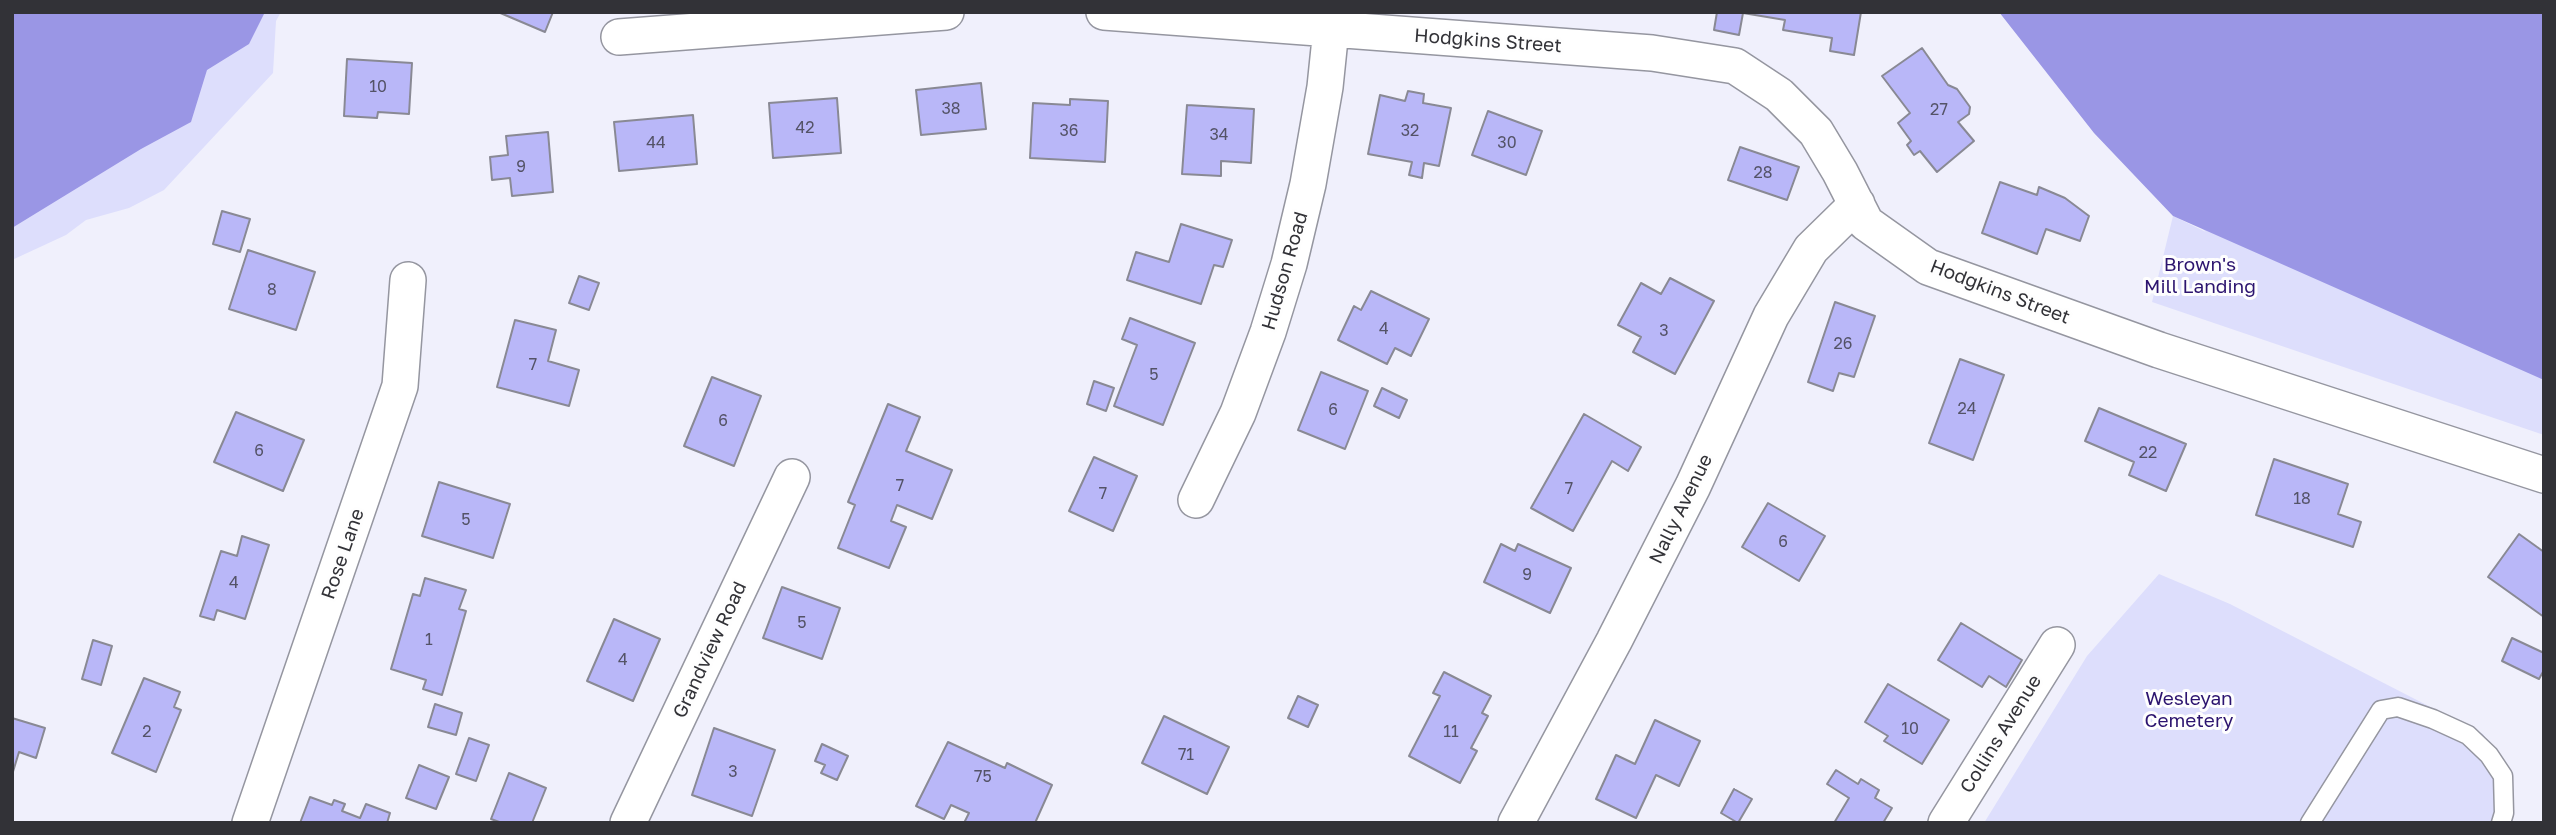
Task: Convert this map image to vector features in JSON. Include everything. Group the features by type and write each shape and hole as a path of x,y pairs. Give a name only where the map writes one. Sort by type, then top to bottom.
{"street":[{"path":"619,37 946,12"},
{"name":"Hodgkins Street","path":"1104,12 1652,53 1734,66 1779,95 1816,132 1866,223 1928,267 2160,350 2544,475"},
{"name":"Hudson Road","path":"1196,500 1238,413 1268,332 1289,264 1311,170 1325,87 1331,29"},
{"name":"Nally Avenue","path":"1516,823 1615,640 1687,498 1771,316 1811,249 1857,204"},
{"name":"Rose Lane","path":"250,823 400,386 408,280"},
{"name":"Grandview Road","path":"628,823 792,477"},
{"name":"Collins Avenue","path":"1946,823 2057,645"}],"lane":[{"path":"2310,823 2381,710 2398,707 2434,719 2468,735 2489,755 2503,776 2504,813 2501,823"}],"green space":[{"path":"12,12 281,12 276,21 273,73 164,190 129,208 86,220 66,235 12,260"},
{"name":"Brown's Mill Landing","path":"2149,181 2544,297 2544,435 2152,302 2173,216 2206,232"},
{"name":"Wesleyan Cemetery","path":"2159,574 2230,604 2483,734 2508,771 2507,823 1984,823 2087,656"}],"shaded area":[{"path":"12,12 265,12 249,44 207,70 191,122 141,149 12,228"},
{"path":"1999,12 2544,12 2544,380 2173,216 2094,133"}],"building":[{"path":"498,12 553,12 545,32"},
{"path":"1717,12 1861,12 1854,55 1830,51 1832,38 1783,30 1785,20 1743,13 1739,35 1714,30"},
{"path":"1922,48 1948,85 1957,89 1970,107 1969,114 1958,122 1974,141 1937,172 1920,151 1914,155 1907,145 1911,141 1898,123 1910,113 1882,76"},
{"path":"347,59 412,63 409,114 378,112 377,118 344,116"},
{"path":"981,83 986,129 921,135 916,90"},
{"path":"1408,91 1424,94 1423,103 1451,108 1439,166 1424,163 1422,178 1409,175 1412,162 1368,154 1380,95 1405,101"},
{"path":"837,98 841,153 773,158 769,103"},
{"path":"1070,99 1108,101 1105,162 1030,158 1033,103 1070,105"},
{"path":"1187,105 1254,109 1251,163 1221,161 1221,176 1182,174"},
{"path":"1488,111 1542,131 1526,175 1472,155"},
{"path":"693,115 697,164 619,171 614,122"},
{"path":"548,132 553,192 512,196 510,178 492,180 490,157 508,155 506,136"},
{"path":"1740,147 1799,167 1787,200 1728,180"},
{"path":"2000,182 2037,195 2039,187 2065,198 2089,216 2080,241 2046,229 2037,254 1982,233"},
{"path":"222,211 250,219 240,252 213,244"},
{"path":"1181,224 1232,240 1223,267 1214,265 1201,304 1127,280 1136,252 1169,262"},
{"path":"248,250 315,272 296,330 229,309"},
{"path":"579,276 599,283 589,310 569,303"},
{"path":"1670,278 1714,301 1675,374 1633,352 1641,337 1618,325 1641,283 1661,294"},
{"path":"1371,291 1429,319 1411,356 1395,348 1387,364 1338,340 1354,306 1361,310"},
{"path":"1835,302 1875,316 1854,377 1839,373 1833,391 1808,382"},
{"path":"1130,318 1195,343 1163,425 1114,406 1137,345 1122,339"},
{"path":"515,320 556,330 548,361 579,370 569,406 497,387"},
{"path":"1960,359 2004,375 1973,460 1929,443"},
{"path":"1321,372 1368,391 1345,449 1298,430"},
{"path":"712,377 761,396 734,466 684,446"},
{"path":"1094,381 1114,388 1106,411 1087,404"},
{"path":"1382,388 1407,400 1399,418 1374,406"},
{"path":"888,404 920,417 906,451 952,470 932,519 897,505 891,521 906,527 889,568 838,548 855,505 848,502"},
{"path":"2099,408 2186,444 2166,491 2129,475 2134,462 2085,441"},
{"path":"236,412 304,440 283,491 214,462"},
{"path":"1584,414 1641,447 1628,471 1612,461 1573,531 1531,508"},
{"path":"1094,457 1137,476 1113,531 1069,511"},
{"path":"2274,459 2348,484 2338,514 2361,522 2353,547 2256,515"},
{"path":"439,482 510,504 493,558 422,536"},
{"path":"1768,503 1825,536 1799,581 1742,547"},
{"path":"2519,534 2544,552 2544,617 2488,577"},
{"path":"242,536 269,545 245,619 217,610 214,620 200,616 221,551 237,556"},
{"path":"1501,544 1515,551 1518,544 1571,568 1550,613 1484,582"},
{"path":"425,578 466,590 459,609 466,611 442,695 423,689 426,680 391,669 413,594 420,596"},
{"path":"782,587 840,608 822,659 763,638"},
{"path":"614,619 660,639 633,701 587,681"},
{"path":"1961,623 2022,660 2006,687 1989,676 1982,687 1938,660"},
{"path":"2512,638 2544,653 2544,670 2539,679 2502,661"},
{"path":"93,640 112,646 101,685 82,679"},
{"path":"1444,672 1491,696 1482,713 1488,716 1471,748 1477,751 1460,783 1409,756 1440,696 1433,693"},
{"path":"144,678 180,692 174,707 181,710 156,772 112,753"},
{"path":"1888,684 1949,720 1922,764 1884,741 1888,736 1865,722"},
{"path":"1298,696 1318,705 1308,727 1288,718"},
{"path":"435,704 462,713 456,735 428,727"},
{"path":"1164,716 1229,747 1207,794 1142,763"},
{"path":"12,718 45,728 36,758 19,752 12,775"},
{"path":"1655,720 1700,741 1679,786 1656,775 1636,818 1596,799 1616,755 1635,764"},
{"path":"714,728 775,750 752,816 692,795"},
{"path":"469,738 489,745 476,781 456,774"},
{"path":"948,742 1005,768 1007,763 1052,785 1035,823 964,823 969,813 951,805 944,819 916,806"},
{"path":"822,744 848,756 837,780 821,773 825,765 815,761"},
{"path":"419,765 449,777 436,809 406,798"},
{"path":"1836,770 1858,784 1861,779 1879,790 1875,798 1892,808 1883,823 1834,823 1849,798 1827,784"},
{"path":"509,773 546,788 532,823 502,823 491,819"},
{"path":"1734,789 1752,799 1738,823 1721,813"},
{"path":"310,797 332,805 334,800 345,804 342,811 360,818 366,804 390,813 387,823 300,823"}]}
